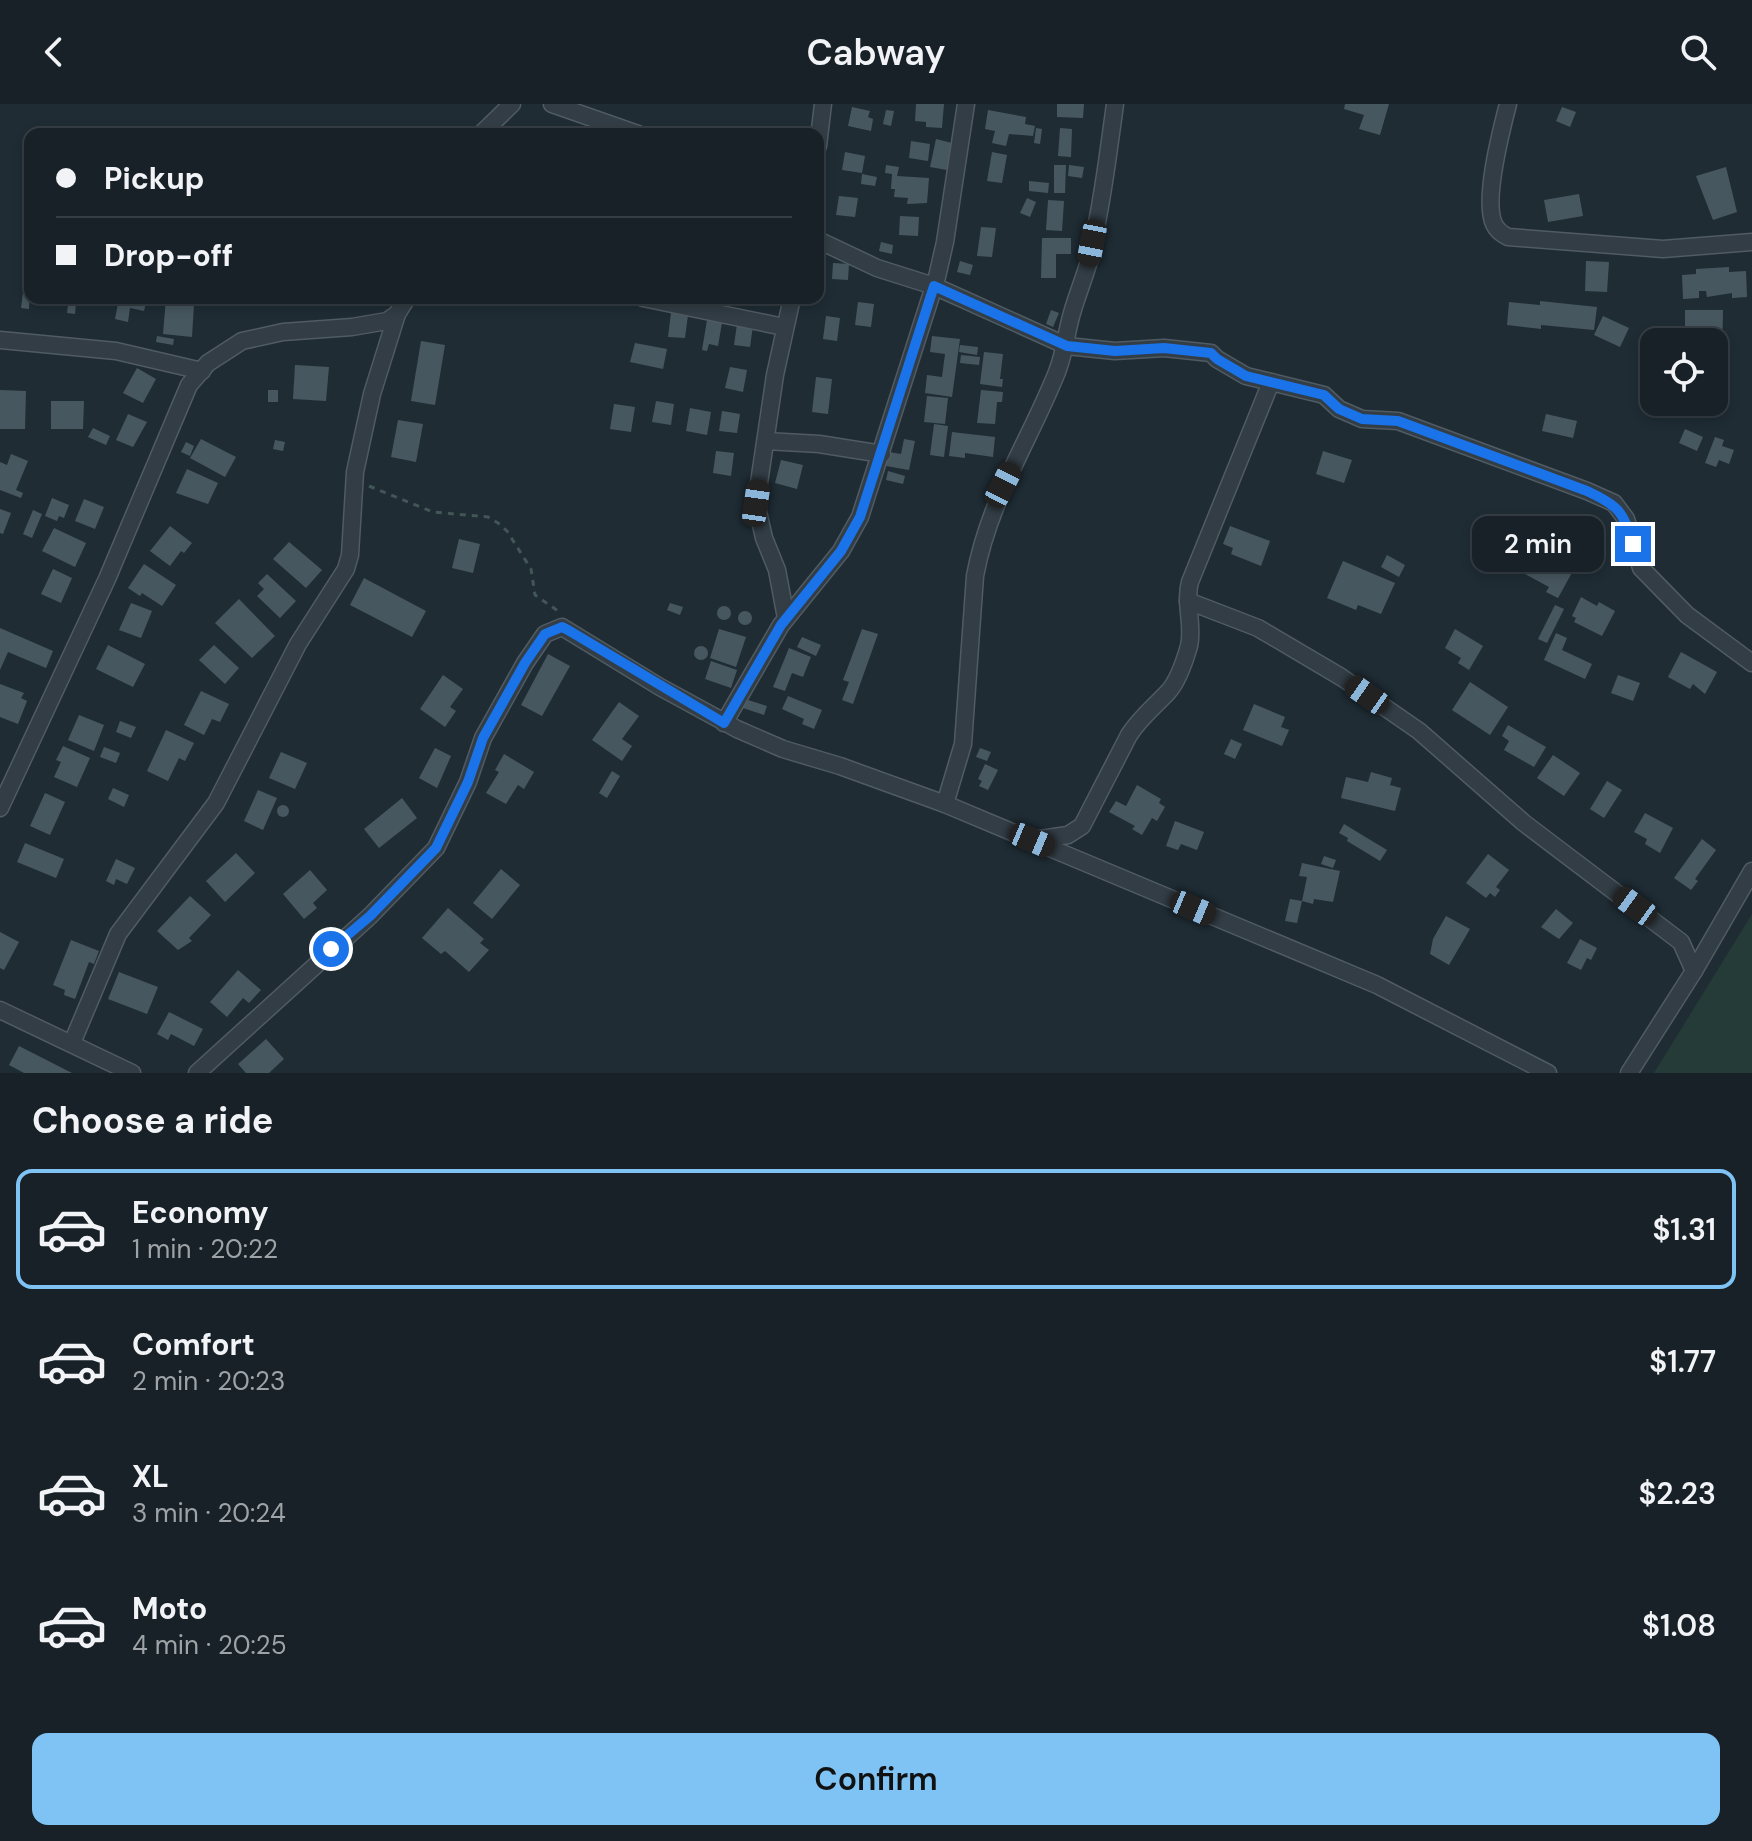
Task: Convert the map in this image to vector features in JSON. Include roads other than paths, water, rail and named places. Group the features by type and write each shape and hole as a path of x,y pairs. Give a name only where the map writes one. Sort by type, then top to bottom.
{"street":[{"path":"487,128 512,104"},
{"path":"552,104 621,128"},
{"path":"820,128 823,104"},
{"path":"724,723 786,618 830,566 853,531 882,454 934,286 945,242 966,104"},
{"path":"945,804 963,744 975,576 980,548 987,524 1067,346 1071,317 1091,251 1115,104"},
{"path":"1508,104 1499,140 1490,208 1494,224 1508,237 1663,249 1752,242"},
{"path":"824,243 877,268 934,286 1067,346 1115,351 1164,348 1211,353 1246,376 1324,395 1339,409 1362,419 1398,421 1614,503 1626,519 1641,568 1687,615 1752,663"},
{"path":"72,1043 118,934 216,803 298,644 346,569 350,555 353,481 372,394 397,314 403,304"},
{"path":"672,304 784,327"},
{"path":"786,618 777,570 761,528 756,503 790,304"},
{"path":"0,808 4,789 107,579 189,385 208,363 242,341 283,332 387,321 397,314"},
{"path":"0,340 116,351 202,371"},
{"path":"1032,840 1073,834 1087,819 1103,782 1137,722 1175,682 1189,645 1188,591 1271,382"},
{"path":"766,441 819,444 882,454"},
{"path":"1188,601 1258,628 1341,677 1419,731 1524,823 1681,942 1694,971"},
{"path":"197,1073 370,916 436,848 468,782 483,738 525,663 545,634 557,627 568,630 724,723 783,749 945,804 1377,985 1548,1073"},
{"path":"1629,1073 1694,971 1752,871"},
{"path":"0,1010 132,1073"}]}
